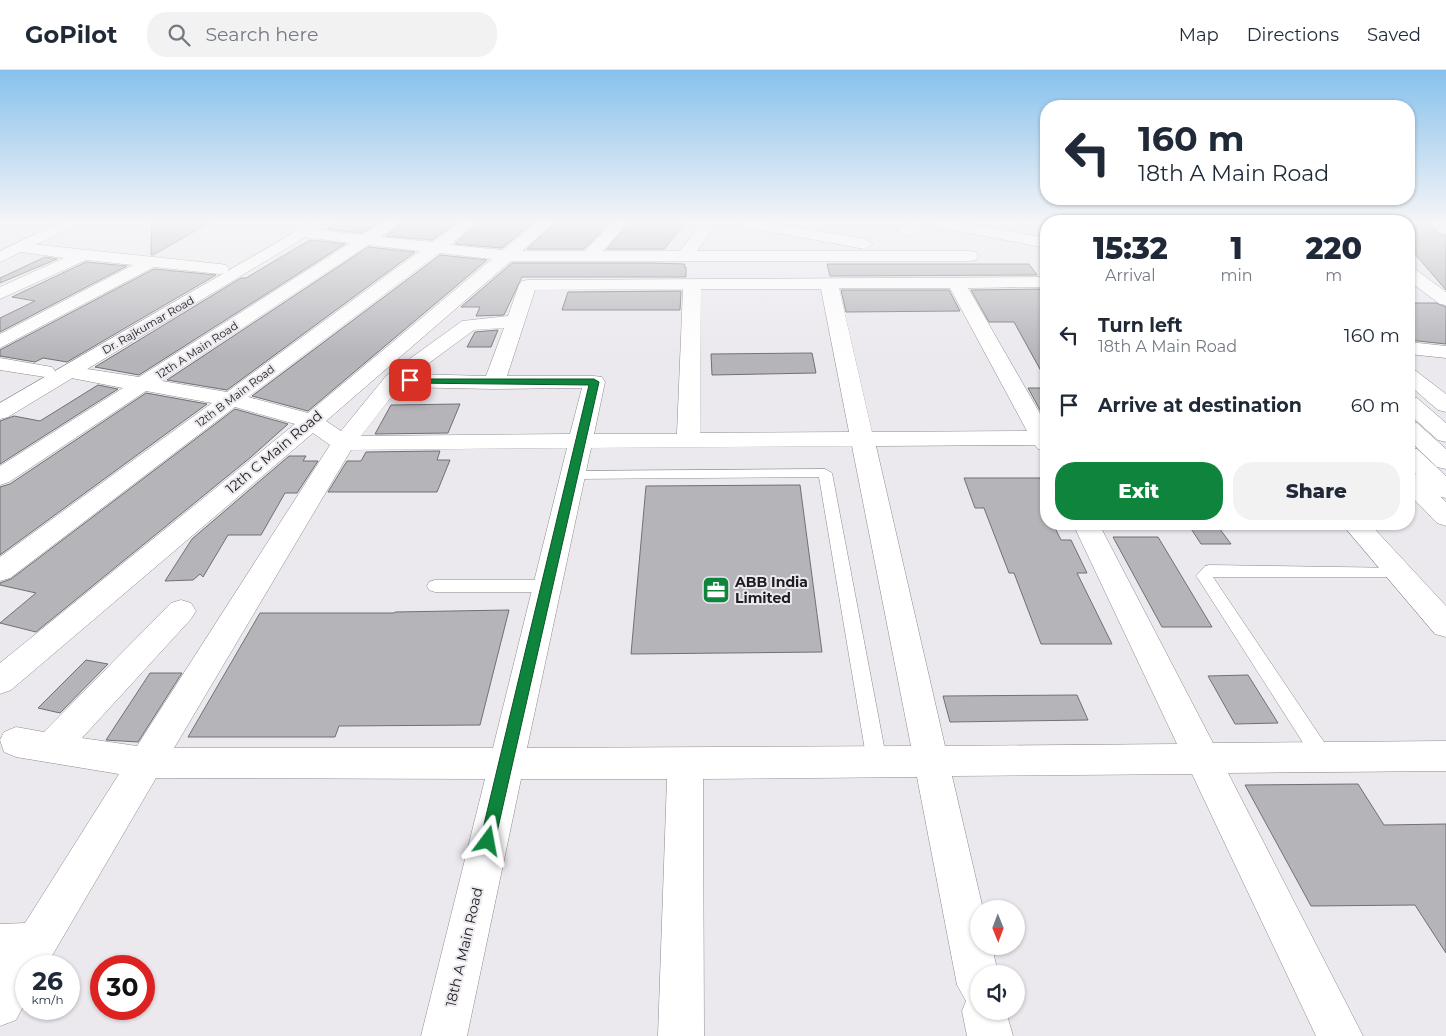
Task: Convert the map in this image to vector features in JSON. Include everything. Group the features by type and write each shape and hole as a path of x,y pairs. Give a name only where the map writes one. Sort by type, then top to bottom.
{"street":[{"path":"0,294 56,267"},
{"path":"0,342 141,267"},
{"path":"201,267 220,269"},
{"name":"Dr. Rajkumar Road","path":"0,397 224,267"},
{"name":"Dr. Rajkumar Road","path":"0,412 238,267"},
{"name":"12th A Main Road","path":"0,477 323,267"},
{"name":"12th B Main Road","path":"0,571 409,267"},
{"name":"12th C Main Road","path":"0,681 496,267"},
{"path":"1415,277 1446,300"},
{"path":"956,282 1040,431"},
{"path":"494,383 528,285 1040,282"},
{"path":"688,440 692,284"},
{"path":"829,284 975,965"},
{"path":"0,1004 18,945 145,763 343,443 393,380 469,325 516,321"},
{"path":"1415,349 1446,352"},
{"path":"0,364 46,371"},
{"path":"68,372 230,399 311,421 343,443 863,439 1040,440"},
{"name":"18th A Main Road","path":"393,380 494,383 594,382 444,1036"},
{"path":"1415,380 1446,405"},
{"path":"1415,408 1446,435"},
{"path":"1415,434 1446,462"},
{"path":"1415,460 1446,490"},
{"path":"1415,486 1446,517"},
{"path":"1089,530 1340,1036"},
{"path":"1360,530 1446,626"},
{"path":"51,748 181,611"},
{"path":"16,742 145,763 685,764 1446,756"},
{"path":"681,1036 685,764"},
{"path":"986,1020 990,1036"}],"lane":[{"path":"573,475 825,472 877,762"},
{"path":"1323,757 1204,576 1210,570 1398,572"},
{"path":"436,586 547,586"}],"building":[{"path":"23,267 38,267 0,283 0,278"},
{"path":"75,267 125,267 0,332 0,318 35,301 12,297"},
{"path":"264,267 309,267 139,375 95,367 241,278 246,278"},
{"path":"338,267 394,267 227,390 167,380"},
{"path":"424,267 479,267 308,411 252,396"},
{"path":"507,267 686,267 686,277 522,277 504,315 476,316 480,307 461,307"},
{"path":"828,267 1031,267 1037,275 830,276"},
{"path":"1426,267 1446,267 1446,290"},
{"path":"154,269 216,275 67,362 43,358 35,362 0,356 0,350"},
{"path":"1040,289 1040,369 1014,322 989,322 971,290"},
{"path":"841,290 949,290 960,311 846,312"},
{"path":"681,291 680,310 562,310 568,292"},
{"path":"1415,303 1436,303 1446,307 1446,344 1415,341"},
{"path":"498,330 491,347 467,347 475,332"},
{"path":"812,353 816,373 712,375 711,354"},
{"path":"98,385 118,389 0,464 0,421 14,416 40,421"},
{"path":"1028,388 1040,388 1040,410"},
{"path":"146,393 207,404 0,555 0,487 10,484"},
{"path":"460,404 448,433 375,434 391,405"},
{"path":"235,409 288,424 251,457 36,632 0,623 36,593 0,585 0,583 11,579"},
{"path":"440,451 437,460 450,460 437,492 328,492 347,461 361,461 366,452"},
{"path":"289,456 306,456 303,461 318,461 297,493 285,493 261,535 228,535 203,577 200,574 193,580 165,581 192,539"},
{"path":"964,478 1040,478 1040,530 1056,530 1061,540 1071,540 1087,573 1077,573 1112,644 1041,644 1014,573 1009,573 984,508 975,508"},
{"path":"800,485 822,652 631,654 646,486"},
{"path":"1192,530 1220,530 1231,544 1201,544"},
{"path":"1113,537 1158,537 1212,627 1162,627"},
{"path":"509,610 480,725 339,726 335,737 188,737 260,613 394,613"},
{"path":"86,660 108,664 60,713 38,708"},
{"path":"150,673 182,673 138,742 106,740"},
{"path":"1248,675 1278,723 1235,724 1208,676"},
{"path":"1077,695 1088,720 950,722 943,696"},
{"path":"1358,784 1384,825 1446,824 1446,953 1415,905 1311,906 1245,785"}],"place":[{"name":"ABB India Limited","path":"716,590"}],"route":[{"path":"410,380 494,383 594,382 488,841"}]}
